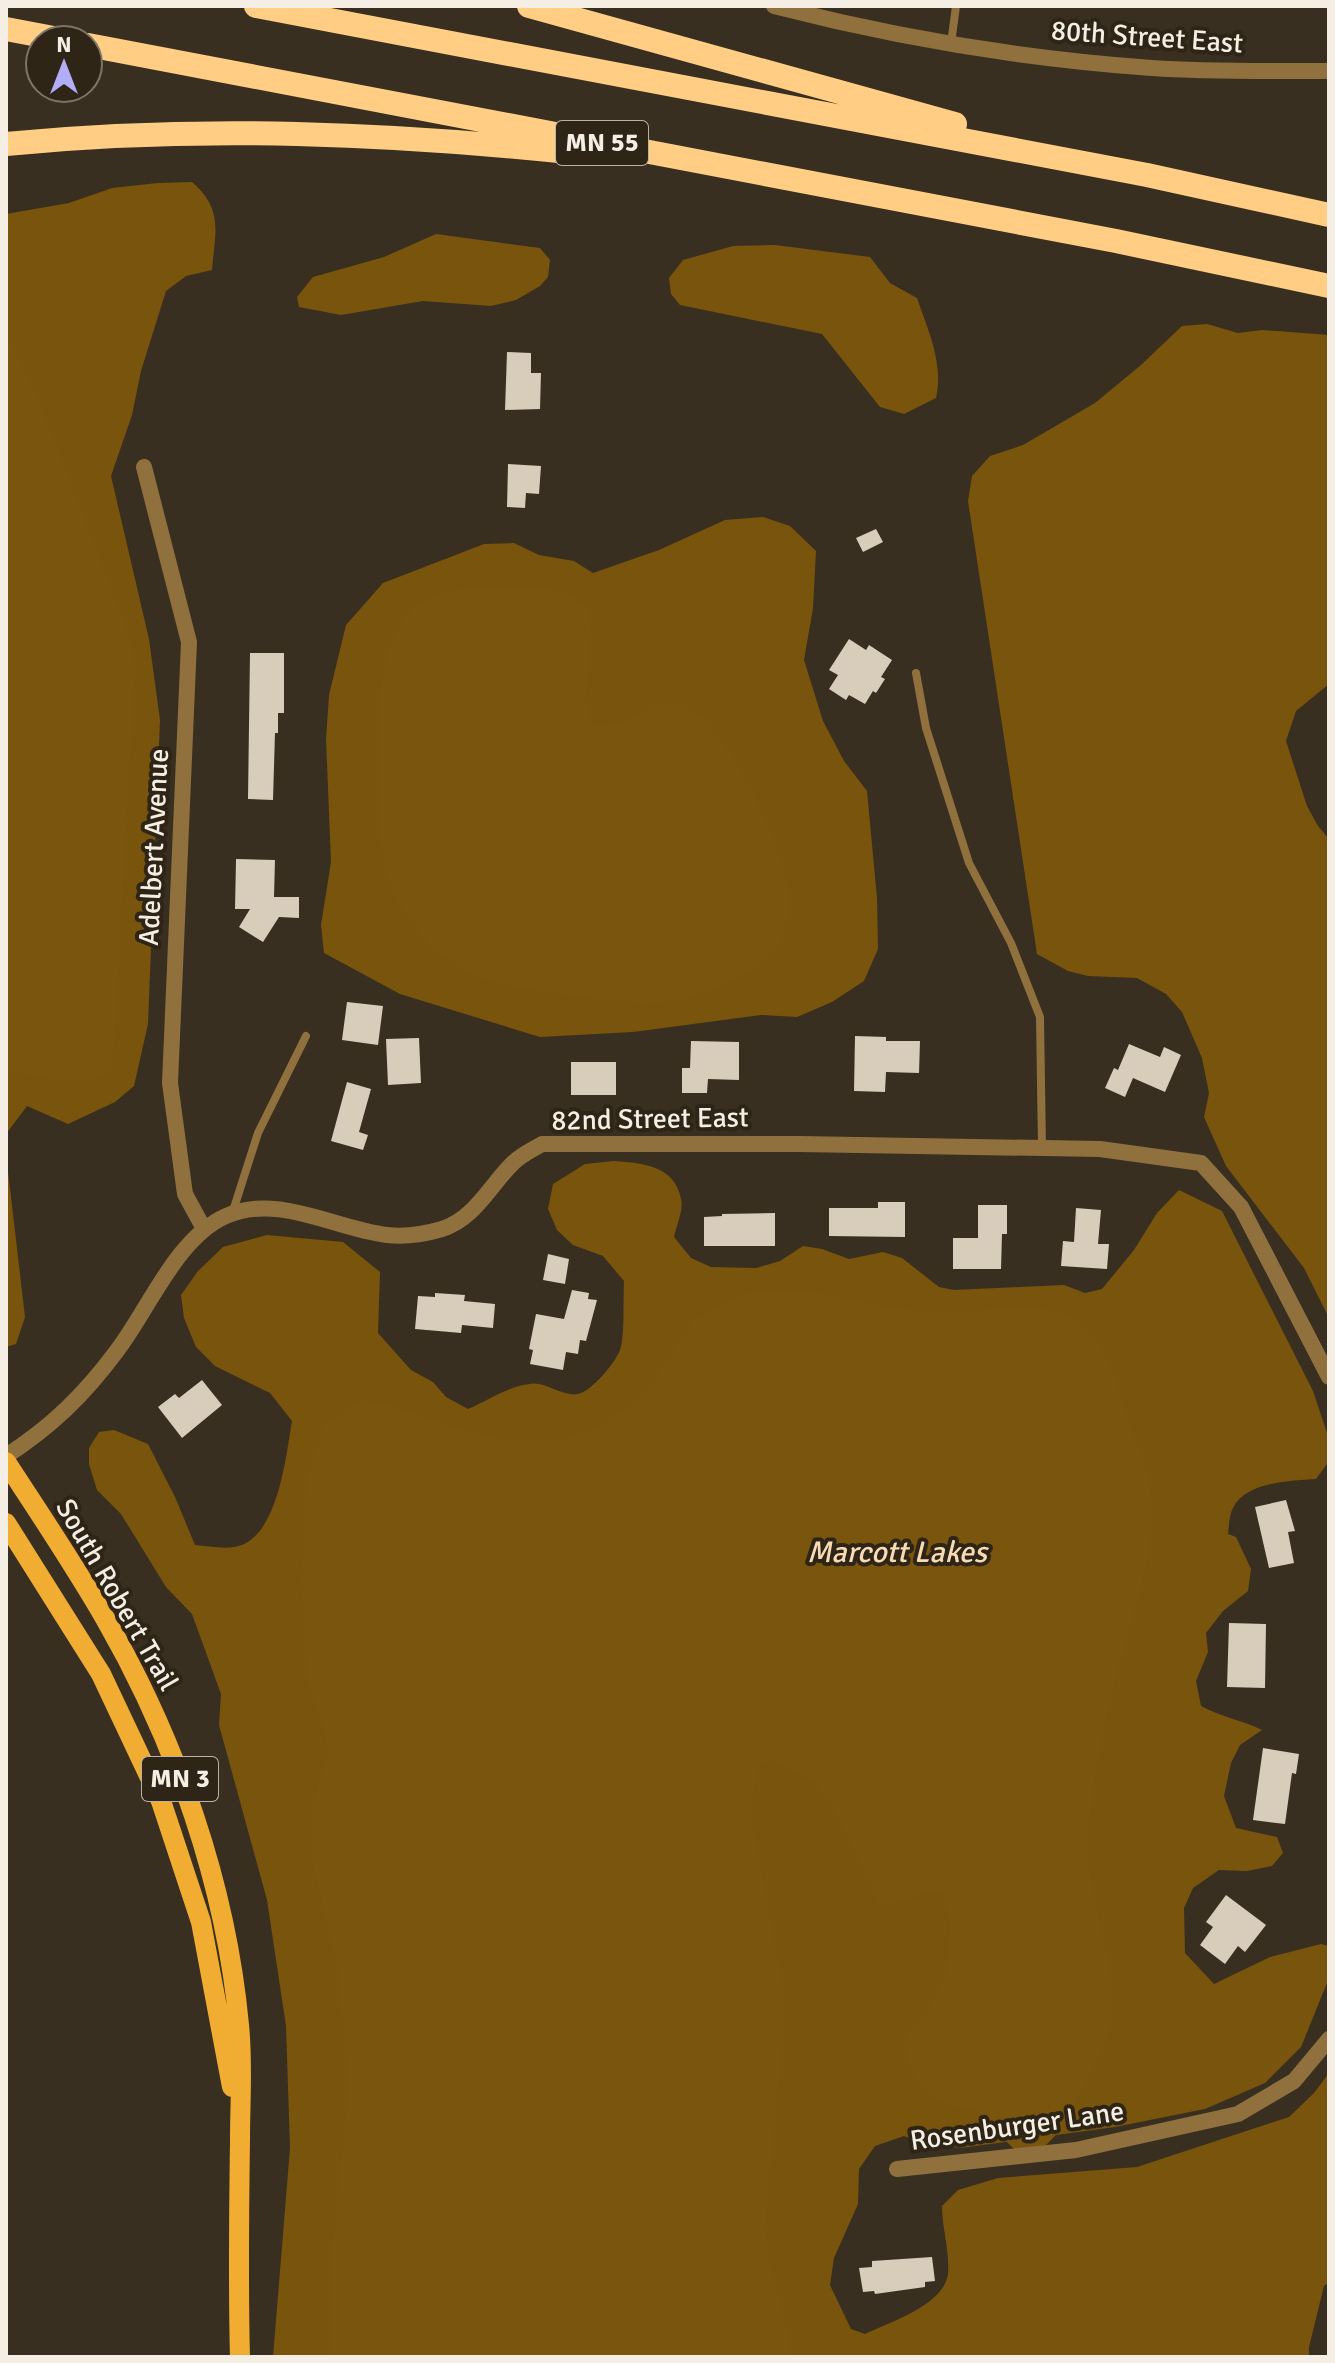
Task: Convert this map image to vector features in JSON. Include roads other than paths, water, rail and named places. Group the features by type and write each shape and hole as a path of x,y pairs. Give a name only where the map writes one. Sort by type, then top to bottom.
{"highway":[{"name":"MN 55","path":"256,6 1147,175 1329,215"},
{"path":"529,6 1147,175"},
{"name":"MN 55","path":"104,48 1116,241 1329,286"},
{"path":"6,144 100,136 248,132 334,134 536,149 751,177 1116,241"}],"main road":[{"name":"South Robert Trail","path":"6,1459 121,1648 163,1737 193,1814 219,1905 234,1985 241,2058 240,2357"},
{"name":"South Robert Trail","path":"6,1523 101,1674 161,1801 201,1922 240,2134"}],"street":[{"name":"80th Street East","path":"774,6 951,44 1081,62 1155,68 1329,71"},
{"name":"Adelbert Avenue","path":"144,467 189,642 170,1083 185,1194 204,1229"},
{"name":"82nd Street East","path":"6,1459 41,1433 80,1396 118,1350 157,1289 204,1229 232,1214 250,1210 278,1210 387,1235 443,1229 467,1217 514,1161 542,1144 1100,1149 1201,1163 1241,1207 1329,1377"},
{"name":"Rosenburger Lane","path":"897,2169 1076,2150 1238,2114 1294,2081 1329,2039"}],"lane":[{"path":"951,44 956,6"},
{"path":"916,673 926,728 969,863 1011,943 1040,1017 1042,1148"},
{"path":"232,1214 258,1133 306,1036"}],"water":[{"path":"6,337 46,418 129,634 135,670 113,1068 106,1075 80,1081 6,1071"},
{"path":"483,586 548,588 577,599 587,609 591,629 586,697 593,724 617,724 650,706 674,702 688,707 704,719 720,739 765,817 788,888 789,902 782,941 761,966 719,988 679,1000 638,1003 592,999 513,987 464,971 436,950 409,918 388,881 381,844 379,714 384,669 398,629 418,604 444,592"},
{"name":"Marcott Lakes","path":"792,1289 917,1311 1049,1310 1067,1315 1090,1331 1103,1350 1112,1372 1147,1474 1152,1515 1149,1554 1107,1717 1091,1810 1091,1881 1107,1952 1113,1999 1111,2023 1102,2049 1055,2136 1046,2145 1018,2153 977,2112 939,2103 924,2092 910,2069 904,2047 908,2034 930,2006 943,1982 949,1958 950,1920 943,1896 936,1891 924,1891 904,1902 880,1907 837,1816 815,1781 774,1761 764,1762 757,1768 751,1814 783,1986 783,2041 766,2213 768,2257 790,2339 790,2357 330,2357 331,2257 348,2092 338,1972 312,1861 310,1811 327,1757 325,1731 310,1686 301,1580 306,1483 323,1425 353,1403 366,1401 384,1403 476,1433 502,1438 565,1438 600,1425 632,1405 647,1390 693,1321 719,1304 747,1293"}]}
